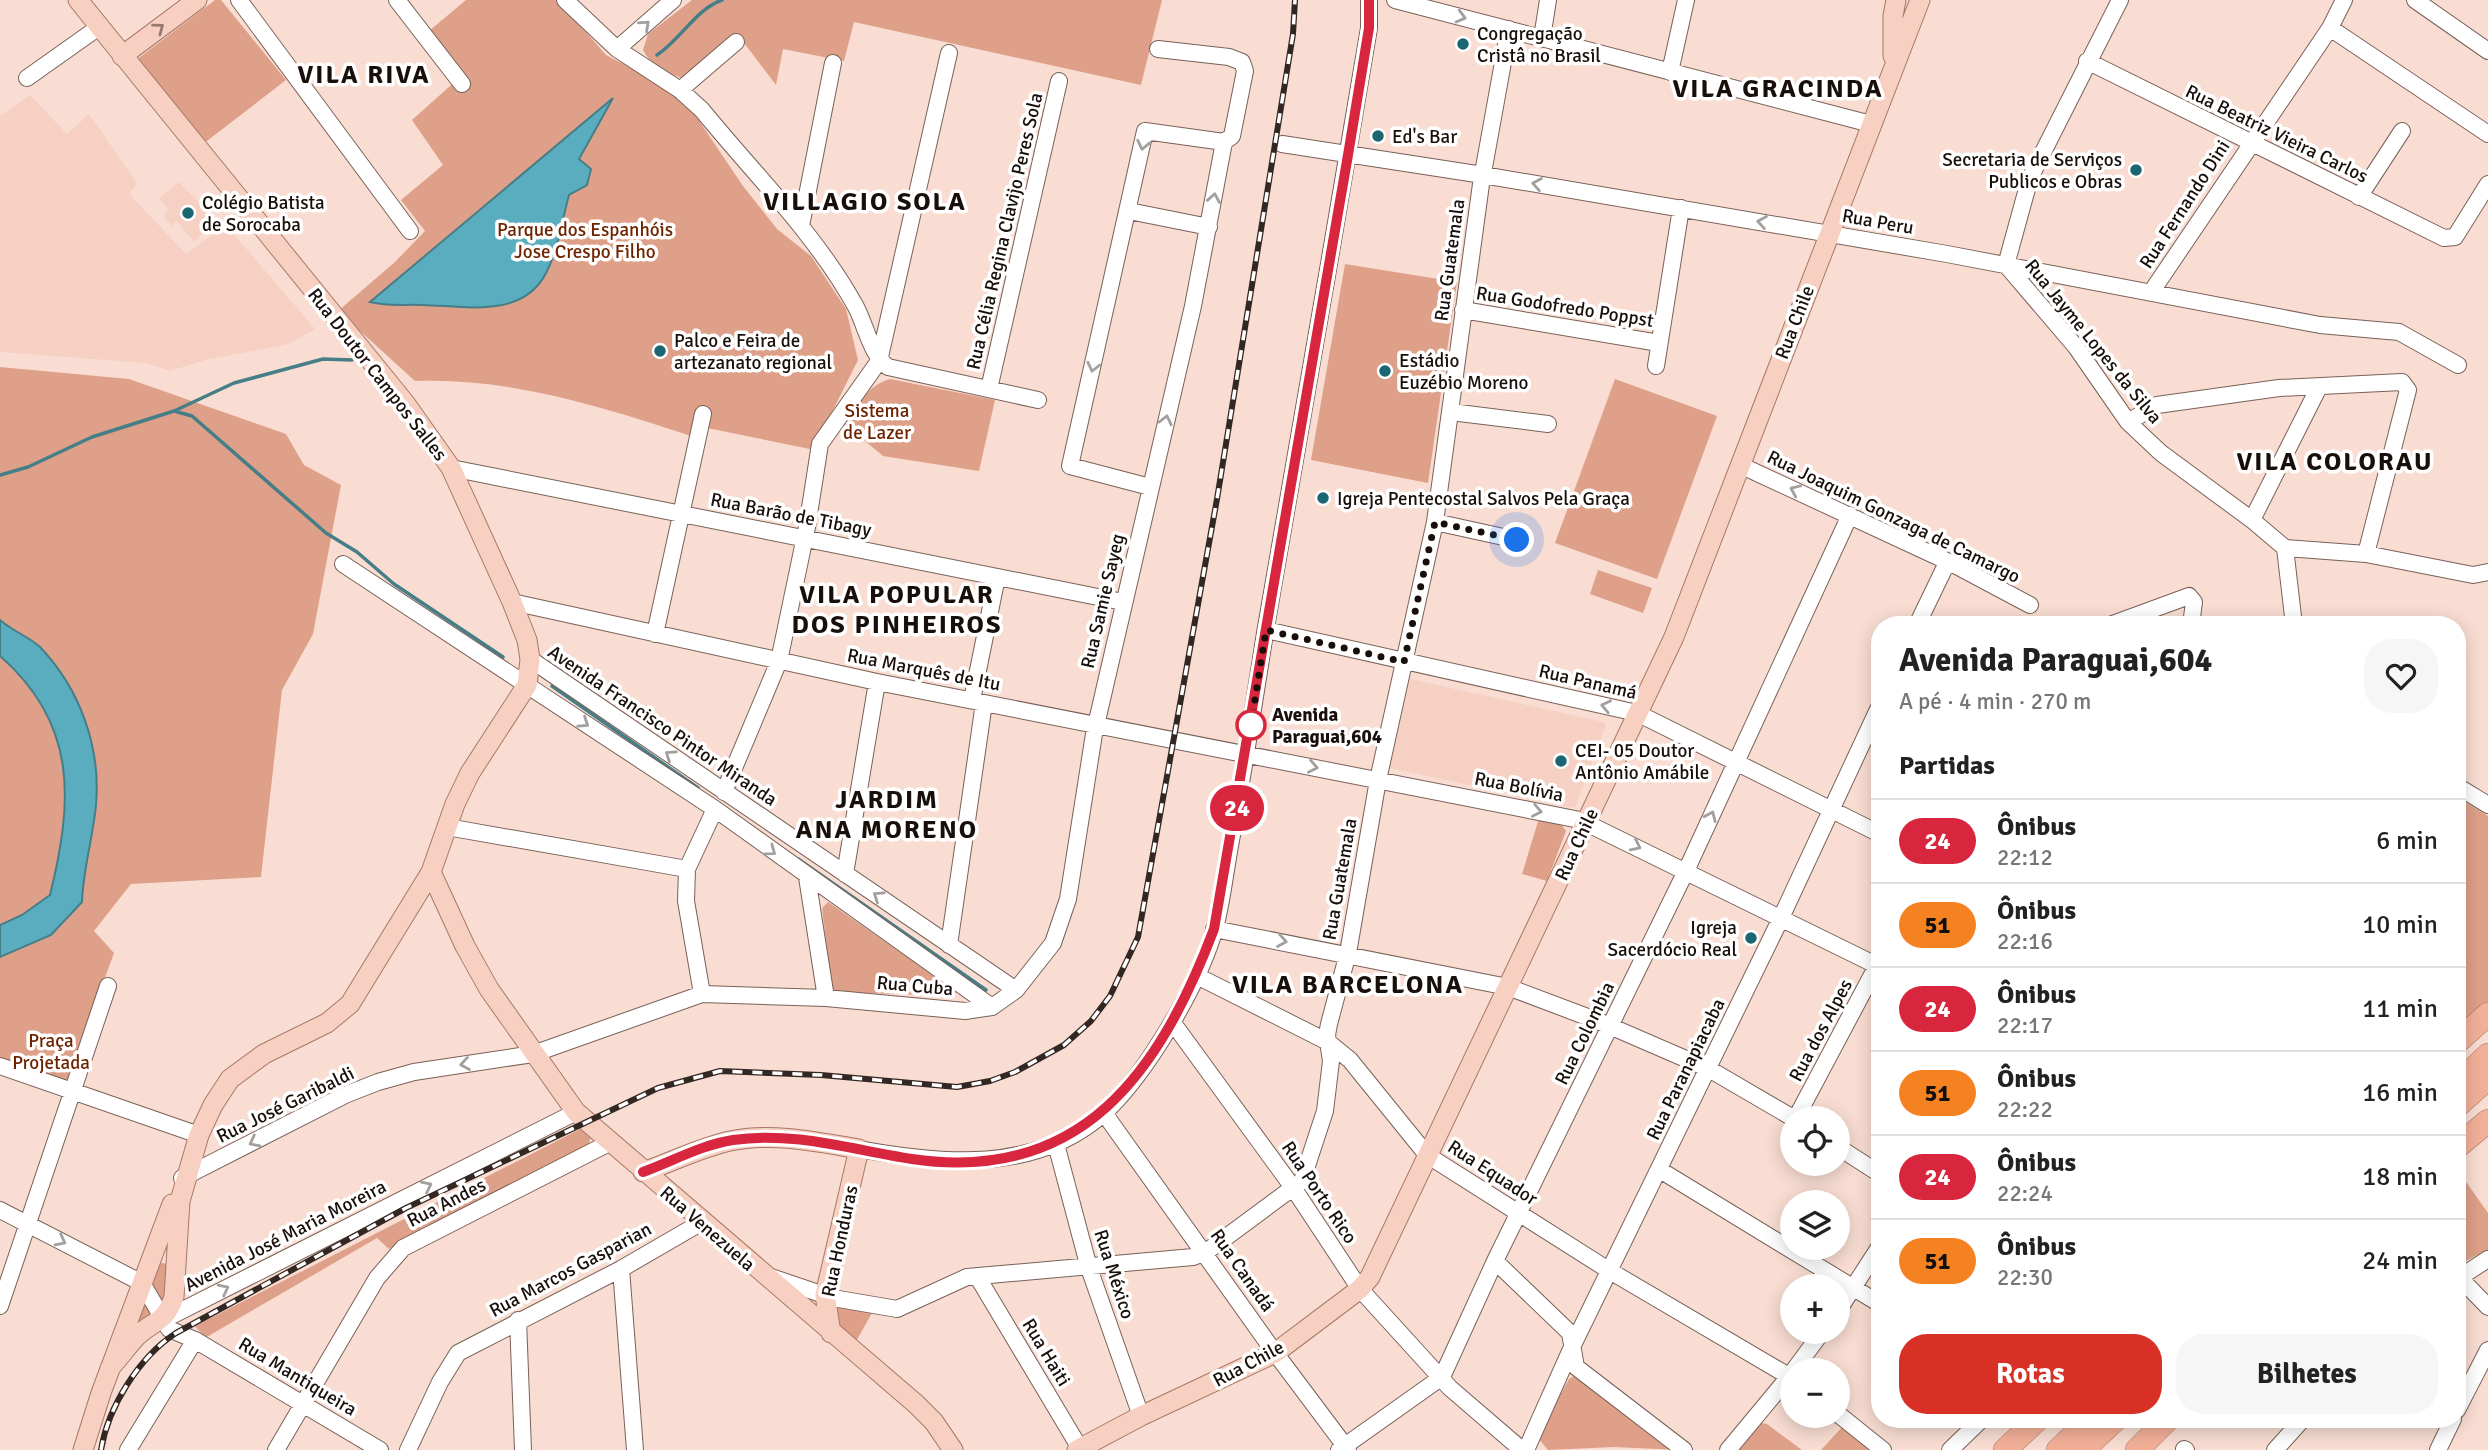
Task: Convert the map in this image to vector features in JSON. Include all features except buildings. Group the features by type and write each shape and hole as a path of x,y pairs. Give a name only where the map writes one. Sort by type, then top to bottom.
{"highway":[{"path":"2466,1034 2488,1014"},
{"path":"2466,1076 2488,1055"},
{"path":"2466,1098 2488,1078"},
{"path":"2466,1139 2488,1121"},
{"path":"2005,1450 2028,1428"},
{"path":"2058,1450 2081,1428"},
{"path":"2083,1450 2106,1428"},
{"path":"2137,1450 2159,1428"}],"main road":[{"name":"Rua Doutor Campos Salles","path":"78,0 405,403 451,468 512,602 527,640 530,659 527,685 470,773 431,872 350,1004 327,1023 264,1055 230,1080 199,1135 188,1170"},
{"path":"122,57 197,0"},
{"name":"Rua Chile","path":"1079,1450 1141,1416 1275,1353 1360,1289 1370,1277 1674,637 1920,0"},
{"name":"Rua Chile","path":"1895,8 1898,24 1903,26 1913,20"},
{"name":"Rua Chile","path":"1886,84 1894,50 1895,8"},
{"name":"Rua Venezuela","path":"431,872 465,946 533,1054 576,1112 759,1272 916,1404 934,1422 953,1450"},
{"path":"643,1172 683,1154 733,1140 808,1140 859,1149"},
{"name":"Rua Honduras","path":"831,1333 825,1296 859,1149"},
{"path":"83,1450 110,1368 188,1170"},
{"path":"110,1368 138,1335 163,1320 174,1297 177,1220 188,1170"},
{"path":"150,1263 165,1260 176,1271"}],"street":[{"path":"239,0 410,231"},
{"path":"397,0 462,84"},
{"path":"565,0 617,49 680,90 702,110 756,177 801,226 854,305 879,361 888,367 1038,400"},
{"path":"617,49 673,0"},
{"path":"859,1149 914,1159 957,1163 1021,1155 1056,1144 1104,1113 1172,1023 1197,976 1214,929 1246,755 1369,28 1369,0"},
{"path":"1395,0 1427,4 1509,29 1871,124"},
{"path":"1542,37 1548,0"},
{"path":"1670,72 1686,0"},
{"path":"2006,265 2030,178 2120,0"},
{"path":"2414,0 2488,51"},
{"name":"Rua Fernando Dini","path":"2152,291 2249,143 2330,28 2340,1"},
{"path":"27,78 99,27"},
{"path":"2330,28 2488,134"},
{"name":"Rua Guatemala","path":"759,1272 825,1296 897,1309 967,1277 1193,1257 1206,1252 1302,1181 1312,1158 1325,1111 1331,1061 1329,1024 1348,953 1378,780 1435,522 1483,175 1509,29"},
{"path":"680,90 736,42"},
{"name":"Rua Samie Sayeg","path":"1096,725 1209,227 1224,142 1232,136 1245,71 1242,62 1229,57 1158,48"},
{"path":"724,792 779,661 820,444 879,361 948,52"},
{"name":"Rua Beatriz Vieira Carlos","path":"2087,61 2359,197 2450,239 2455,237 2488,184"},
{"path":"801,226 833,63"},
{"name":"Rua Célia Regina Clavijo Peres Sola","path":"989,389 1059,81"},
{"path":"1150,487 1070,466 1146,131 1224,142"},
{"path":"2359,197 2402,131"},
{"name":"Rua Peru","path":"1282,144 1681,208 2152,291 2320,325 2399,332 2458,365"},
{"path":"1656,366 1681,208"},
{"path":"1129,211 1209,227"},
{"name":"Rua Jayme Lopes da Silva","path":"2006,265 2076,347 2128,422 2161,453 2252,520 2284,548"},
{"name":"Rua Godofredo Poppst","path":"1463,310 1659,343"},
{"path":"2128,422 2157,405 2279,388 2402,382 2408,390 2366,554"},
{"path":"2252,520 2319,387"},
{"path":"1451,412 1548,424"},
{"path":"655,634 703,414"},
{"name":"Rua Joaquim Gonzaga de Camargo","path":"1740,465 1951,563 2030,605"},
{"name":"Rua Barão de Tibagy","path":"451,468 1123,602"},
{"name":"Rua Colombia","path":"1442,1377 1495,1261 1686,871 1850,515"},
{"path":"1435,522 1517,540"},
{"path":"2293,616 2284,548 2366,554 2473,575 2488,572"},
{"path":"1921,616 1944,569 1951,563"},
{"path":"343,564 715,809 992,1007"},
{"path":"949,945 978,701 997,577"},
{"path":"2135,616 2189,596 2193,598 2192,616"},
{"name":"Rua Marquês de Itu","path":"512,602 877,682 1246,755"},
{"name":"Rua Panamá","path":"1266,630 1637,713 1871,830"},
{"name":"Avenida Francisco Pintor Miranda","path":"530,659 1016,990"},
{"path":"845,874 877,682"},
{"name":"Rua Paranapiacaba","path":"1526,1447 1572,1347 1709,1069 1871,724"},
{"name":"Rua Cuba","path":"533,1054 702,994 826,998 937,1010 965,1011 992,1007 1016,990 1053,943 1068,899 1096,725"},
{"name":"Rua Bolívia","path":"1246,755 1587,822 1780,920 1871,960"},
{"path":"704,778 724,777 733,770"},
{"path":"2466,792 2488,805"},
{"path":"702,994 686,901 687,869 715,809"},
{"path":"447,827 687,869"},
{"path":"821,857 830,859 837,855 851,839"},
{"path":"807,877 826,998"},
{"path":"919,924 940,926 954,914"},
{"path":"1214,929 1348,953 1508,987 1610,1026 1709,1069 1780,1109"},
{"name":"Rua Equador","path":"1197,976 1328,1042 1350,1060 1427,1155 1610,1271 1780,1368"},
{"name":"Rua dos Alpes","path":"1802,1106 1871,979"},
{"path":"0,1306 108,986"},
{"name":"Rua Porto Rico","path":"1172,1023 1294,1189 1360,1289 1442,1377 1526,1447"},
{"name":"Rua José Garibaldi","path":"188,1170 378,1082 414,1072 533,1054"},
{"path":"0,1066 199,1135"},
{"name":"Avenida José Maria Moreira","path":"163,1320 576,1112"},
{"name":"Rua Canadá","path":"1104,1113 1344,1448"},
{"name":"Rua Andes","path":"276,1450 377,1278 403,1248 609,1143"},
{"name":"Rua México","path":"1056,1144 1089,1268 1141,1416"},
{"path":"1850,1155 1871,1168"},
{"path":"1660,1170 1871,1299"},
{"path":"0,1210 142,1283 169,1329 195,1339 128,1450"},
{"name":"Rua Marcos Gasparian","path":"408,1450 440,1382 458,1353 621,1269 702,1222"},
{"path":"2466,1272 2488,1259"},
{"path":"1850,1293 1871,1260"},
{"path":"1495,1261 1570,1333 1576,1367 1684,1450"},
{"path":"621,1269 635,1450"},
{"name":"Rua Haiti","path":"977,1276 1079,1450"},
{"path":"2466,1285 2488,1307"},
{"path":"518,1320 523,1450"},
{"name":"Rua Mantiqueira","path":"195,1339 380,1450"},
{"path":"2466,1393 2488,1350"},
{"path":"1344,1448 1442,1377"},
{"path":"1728,1450 1780,1389"},
{"path":"1850,1424 1883,1450"},
{"path":"1950,1450 1973,1428"},
{"path":"2275,1450 2295,1428"},
{"path":"2438,1450 2449,1428"}],"shaded area":[{"path":"30,95 67,134 89,114 137,183 129,194 186,254 226,225 315,329 289,344 205,360 170,371 146,363 0,352 0,116"},
{"name":"Colégio Batista de Sorocaba","path":"179,182 213,217 209,227 194,242 177,221 172,226 163,216 169,210 159,198"},
{"path":"1410,679 1603,722 1606,725 1575,808 1390,768"}],"green space":[{"path":"215,0 221,0 286,80 203,144 136,60"},
{"name":"Parque dos Espanhóis Jose Crespo Filho","path":"466,0 558,0 606,55 681,94 743,186 777,229 811,256 846,309 858,360 820,436 810,449 707,428 709,411 697,408 691,436 590,405 520,389 450,381 415,381 338,311 395,262 425,231 401,200 443,165 412,120 459,78 429,31"},
{"path":"692,0 1162,0 1141,85 854,22 844,61 783,49 776,85 738,35 682,78 654,65 643,50 648,34"},
{"name":"Estádio Euzébio Moreno","path":"1345,264 1457,282 1428,483 1311,460"},
{"name":"Praça Projetada","path":"0,367 129,379 286,434 304,465 341,485 313,634 282,690 261,877 131,884 94,931 114,953 67,1082 0,1060"},
{"name":"Sistema de Lazer","path":"890,379 995,400 979,471 883,456 845,424 869,391"},
{"path":"1615,379 1717,416 1657,579 1555,543"},
{"path":"1598,570 1652,588 1643,613 1590,594"},
{"path":"2466,803 2488,816 2488,1011 2466,1029"},
{"path":"1539,818 1561,824 1566,831 1547,881 1522,874"},
{"path":"828,902 956,991 955,996 837,992 832,989 822,908"},
{"path":"584,1127 591,1137 588,1146 412,1234 389,1249 377,1238 205,1338 195,1326"},
{"path":"2466,1182 2488,1213 2488,1250 2466,1261"},
{"path":"164,1263 170,1267 166,1304 120,1348 158,1264"},
{"path":"838,1306 872,1313 854,1345 834,1325"},
{"path":"1574,1376 1680,1450 1614,1447 1548,1450 1538,1438 1540,1432 1569,1379"},
{"path":"1761,1423 1767,1424 1802,1450 1736,1450"},
{"path":"1841,1428 1848,1428 1878,1450 1821,1450"}],"water":[{"path":"613,98 579,159 591,169 587,185 569,195 554,255 536,288 523,298 491,307 391,305 370,302"},
{"path":"0,620 40,647 66,681 85,720 97,783 95,817 82,902 51,935 0,957 0,925 22,915 50,895 63,828 65,796 63,766 56,737 44,709 25,682 0,656"}],"waterway":[{"path":"657,55 704,10 722,0"},
{"path":"0,475 28,467 92,437 174,411 234,383 323,359 352,360"},
{"path":"174,411 192,416 326,533 357,552 394,584 503,657"},
{"path":"552,686 698,788"},
{"path":"798,859 986,990"}],"railway":[{"path":"101,1450 110,1417 127,1384 150,1355 176,1333 406,1208 658,1088 720,1071 821,1075 957,1087 990,1081 1015,1072 1064,1045 1091,1021 1110,996 1138,937 1217,499 1293,34 1295,0"}],"bus line":[{"name":"24","path":"643,1172 683,1154 733,1140 808,1140 914,1159 957,1163 1021,1155 1056,1144 1104,1113 1172,1023 1197,976 1214,929 1244,769 1348,155 1369,28 1369,0"}],"place":[{"name":"Congregação Cristâ no Brasil","path":"1463,44"},
{"name":"Ed's Bar","path":"1378,136"},
{"name":"Secretaria de Serviços Publicos e Obras","path":"2136,170"},
{"name":"Colégio Batista de Sorocaba","path":"188,213"},
{"name":"Palco e Feira de artezanato regional","path":"660,351"},
{"name":"Estádio Euzébio Moreno","path":"1385,371"},
{"name":"Igreja Pentecostal Salvos Pela Graça","path":"1323,498"},
{"name":"Avenida Paraguai,604","path":"1251,725"},
{"name":"CEI- 05 Doutor Antônio Amábile","path":"1561,761"},
{"name":"Igreja Sacerdócio Real","path":"1751,938"}],"district":[{"name":"VILA RIVA","path":"364,74"},
{"name":"VILA GRACINDA","path":"1778,88"},
{"name":"VILLAGIO SOLA","path":"865,201"},
{"name":"VILA COLORAU","path":"2335,461"},
{"name":"VILA POPULAR DOS PINHEIROS","path":"897,609"},
{"name":"JARDIM ANA MORENO","path":"887,814"},
{"name":"VILA BARCELONA","path":"1348,984"}],"route":[{"path":"1251,725 1266,630 1404,662 1420,602 1435,522 1517,540"}]}
